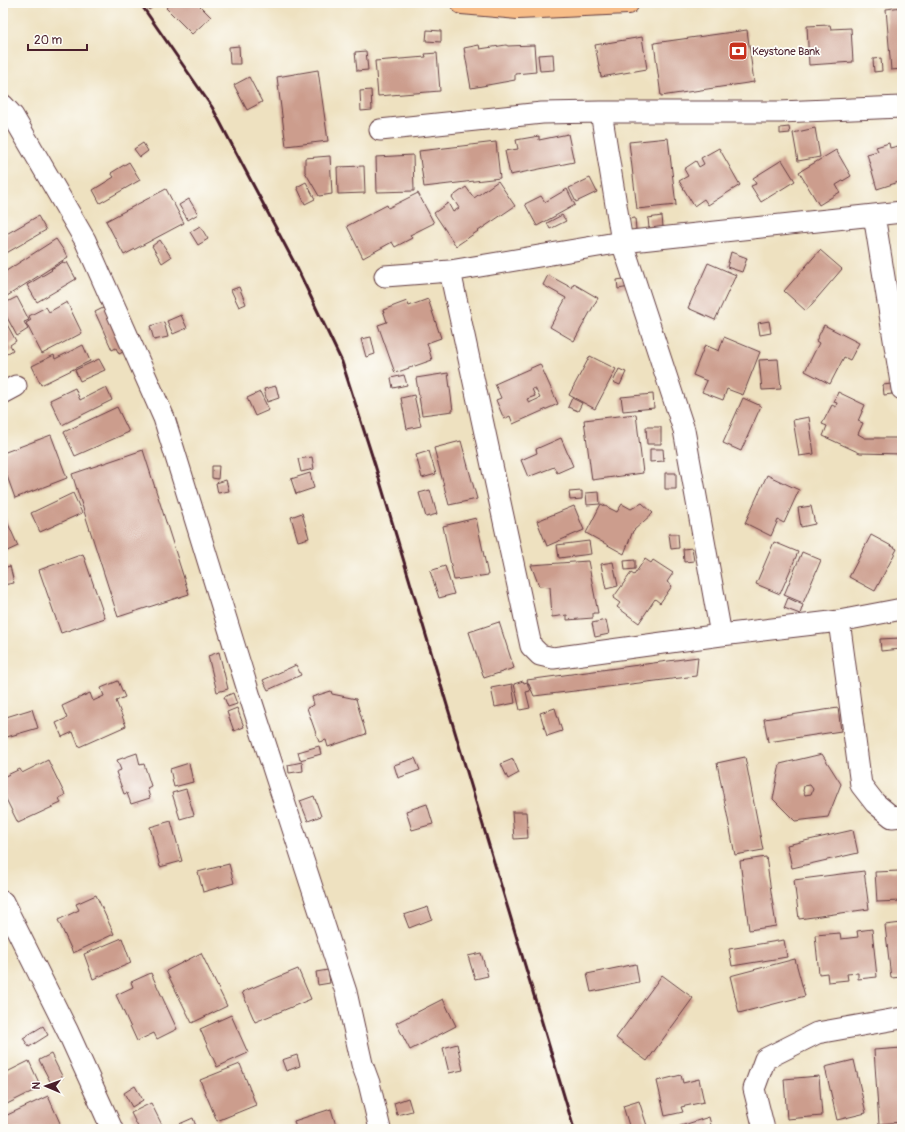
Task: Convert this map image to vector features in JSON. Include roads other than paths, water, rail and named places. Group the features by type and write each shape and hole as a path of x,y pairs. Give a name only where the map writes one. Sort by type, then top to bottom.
{"highway":[{"path":"462,3 518,8 628,3"}],"street":[{"path":"3,105 13,116 85,240 164,418 251,700 346,992 362,1064 369,1083 380,1129"},
{"path":"380,130 542,113 780,112 901,107"},
{"path":"601,112 622,242 684,430 721,634"},
{"path":"385,276 450,271 622,242 902,212"},
{"path":"874,215 902,390"},
{"path":"450,271 531,646 540,655 553,658 721,634 839,621 902,610"},
{"path":"839,621 861,785 875,803 892,817 902,816"},
{"path":"3,902 68,1032 112,1129"},
{"path":"764,1129 754,1089 765,1058 817,1033 902,1018"}],"railway":[{"path":"140,3 212,107 296,266 342,362 375,465 574,1129"}],"place":[{"name":"Keystone Bank","path":"738,51"}]}
